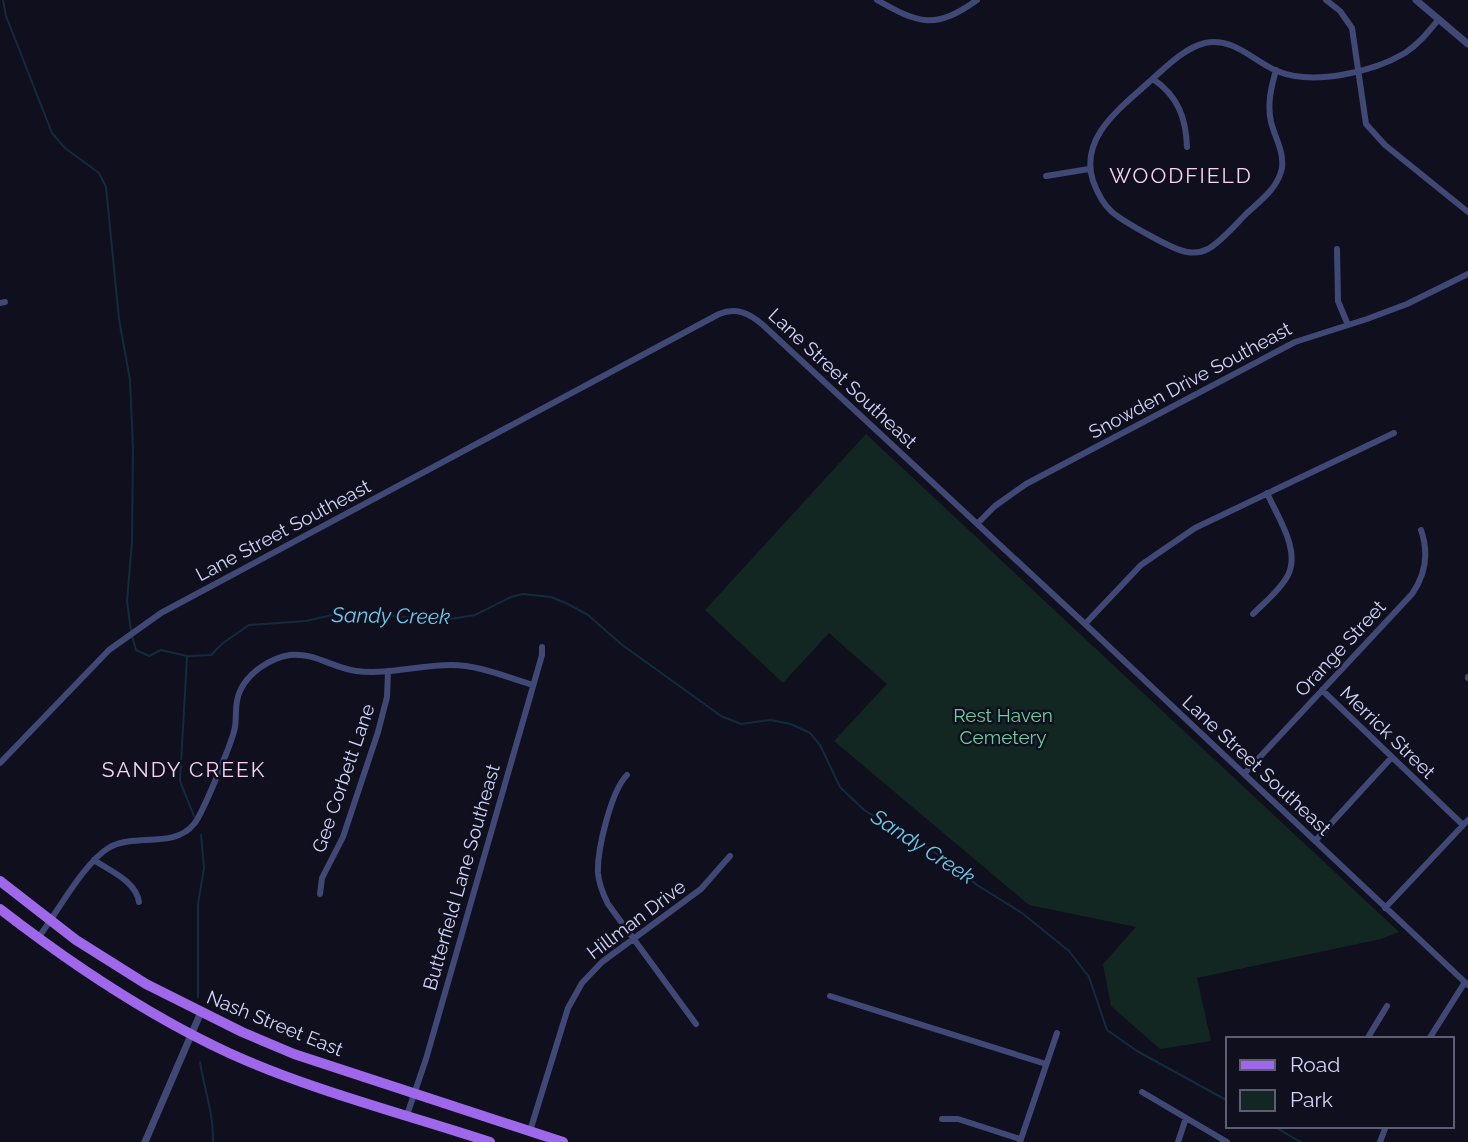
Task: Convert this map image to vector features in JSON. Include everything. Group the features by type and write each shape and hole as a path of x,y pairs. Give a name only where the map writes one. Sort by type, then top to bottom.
{"main road":[{"name":"Nash Street East","path":"0,881 76,940 146,984 201,1012 294,1054 563,1142"},
{"path":"0,909 102,983 192,1035 266,1068 490,1142"}],"street":[{"path":"877,0 904,16 933,20 947,19 977,0"},
{"path":"1325,0 1340,11 1352,29 1366,124 1385,145 1468,212"},
{"path":"1416,0 1468,44"},
{"path":"1276,70 1269,103 1271,123 1282,153 1280,173 1272,190 1208,249 1197,252 1183,251 1118,216 1100,197 1089,169 1094,142 1104,124 1184,52 1211,42 1237,47 1276,70 1302,77 1317,77 1359,70 1405,53 1420,41 1439,19"},
{"path":"1153,79 1164,87 1180,108 1186,127 1187,147"},
{"path":"1046,176 1089,169"},
{"path":"1337,249 1338,300 1348,325"},
{"name":"Snowden Drive Southeast","path":"978,523 995,506 1026,484 1295,342 1407,304 1468,274"},
{"name":"Lane Street Southeast","path":"0,764 93,665 126,636 161,613 682,333 719,314 734,310 753,317 763,325 978,523 1467,984"},
{"path":"1085,624 1152,556 1195,528 1394,433"},
{"path":"1253,614 1282,585 1292,564 1291,547 1267,492"},
{"name":"Orange Street","path":"1244,774 1416,588 1425,560 1422,530"},
{"name":"Butterfield Lane Southeast","path":"407,1115 426,1059 542,647"},
{"path":"38,938 94,860 103,852 121,842 173,837 185,833 193,826 234,733 235,704 239,692 247,679 278,658 303,655 347,669 368,672 454,665 473,667 533,685"},
{"name":"Gee Corbett Lane","path":"320,894 322,878 343,837 378,732 387,696 388,671"},
{"name":"Merrick Street","path":"1322,690 1466,822"},
{"path":"1315,841 1392,757"},
{"path":"627,775 616,788 613,797 599,858 600,886 608,904 696,1024"},
{"path":"1385,908 1466,822"},
{"name":"Hillman Drive","path":"530,1131 574,995 591,972 701,889 730,856"},
{"path":"94,860 132,886 138,893 139,902"},
{"path":"1430,1037 1467,984"},
{"path":"830,996 1046,1064"},
{"path":"1368,1037 1387,1006"},
{"path":"145,1142 201,1012"},
{"path":"942,1119 958,1119 1020,1141 1057,1033"},
{"path":"1142,1092 1227,1142"},
{"path":"1178,1142 1186,1118"}],"green space":[{"name":"Rest Haven Cemetery","path":"866,434 1399,932 1381,939 1197,978 1211,1041 1160,1049 1111,1006 1103,964 1136,927 1029,905 834,741 887,684 829,633 783,683 705,610"}],"waterway":[{"name":"Sandy Creek","path":"3,0 6,16 52,133 65,148 99,173 106,187 119,319 130,380 133,449 132,541 127,601 131,631"},
{"name":"Sandy Creek","path":"132,636 136,650 149,656 161,650 187,656 211,655 249,625 306,621 345,612 444,620 475,615 523,594 551,597 568,604 588,615 621,644 721,716 741,724 770,720 791,724 810,733 820,745 840,787 864,810 952,863 977,885 1022,913 1069,951 1089,977 1107,1030 1137,1051 1226,1100"},
{"path":"187,657 180,781 194,816"},
{"path":"198,997 198,904 204,868 201,835"},
{"path":"200,1062 213,1142"},
{"name":"Sandy Creek","path":"1276,1128 1301,1142"}],"district":[{"name":"WOODFIELD","path":"1181,176"},
{"name":"SANDY CREEK","path":"184,770"}]}
